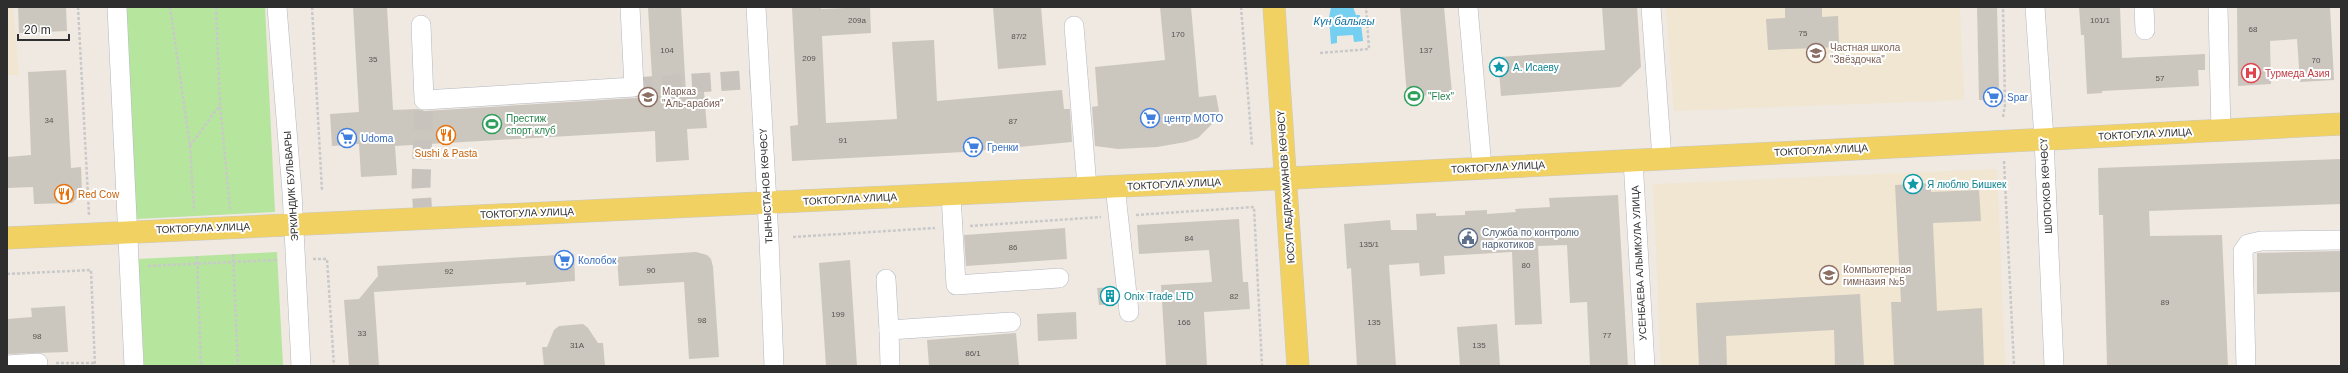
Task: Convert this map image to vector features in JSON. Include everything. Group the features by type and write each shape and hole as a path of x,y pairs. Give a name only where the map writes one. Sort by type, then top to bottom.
{"main road":[{"name":"ЮСУП АБДРАХМАНОВ КӨЧӨСҮ","path":"1274,7 1298,366"},
{"name":"ТОКТОГУЛА УЛИЦА","path":"7,238 1087,188 2341,124"}],"street":[{"path":"117,7 134,366"},
{"name":"ЭРКИНДИК БУЛЬВАРЫ","path":"277,7 294,225 301,366"},
{"path":"421,25 424,100 634,87 630,7"},
{"name":"ТЫНЫСТАНОВ КӨЧӨСҮ","path":"756,7 767,202 774,366"},
{"path":"1468,7 1482,167"},
{"path":"1651,7 1662,158"},
{"name":"ШОПОКОВ КӨЧӨСҮ","path":"2035,7 2044,139 2054,366"},
{"path":"2144,7 2145,30"},
{"path":"2218,7 2221,131"},
{"path":"1074,26 1087,188"},
{"name":"УСЕНБАЕВА АЛЫМКУЛА УЛИЦА","path":"1633,160 1645,366"},
{"path":"1115,186 1129,312"},
{"path":"951,194 956,285 1059,278"},
{"path":"2246,366 2243,251 2248,244 2261,241 2341,240"},
{"path":"886,279 890,366"},
{"path":"889,330 1011,322"},
{"path":"7,365 38,363"}],"path":[{"path":"78,7 89,216"},
{"path":"170,7 190,146 194,216"},
{"path":"216,7 220,104 230,209"},
{"path":"312,7 322,191"},
{"path":"1241,7 1252,146"},
{"path":"1320,53 1369,49 1366,7"},
{"path":"2002,117 2005,104 2003,7"},
{"path":"190,146 220,104"},
{"path":"2003,156 2014,366"},
{"path":"793,237 1254,207 1262,366"},
{"path":"233,254 238,366"},
{"path":"197,256 201,366"},
{"path":"148,266 234,261 327,259 334,366"},
{"path":"7,274 91,270 95,364 38,363"}],"shaded area":[{"path":"7,7 13,7 19,75 7,75"},
{"name":"Частная школа \"Звёздочка\"","path":"1666,7 1960,7 1964,100 1674,111"},
{"name":"Компьютерная гимназия №5","path":"1997,169 2005,366 1661,366 1653,184"}],"green space":[{"path":"125,7 265,7 275,212 136,219"},
{"path":"277,252 283,366 144,366 138,259"}],"water":[{"name":"Күн балыгы","path":"1331,7 1353,7 1356,15 1360,15 1363,41 1354,42 1353,35 1337,36 1337,43 1331,44 1329,18"}],"building":[{"path":"18,7 66,7 67,31 19,33"},
{"path":"353,7 387,7 393,110 418,109 425,111 635,98 653,95 648,7 681,7 686,93 704,92 707,128 687,129 689,160 656,162 655,131 395,146 397,175 361,177 359,144 332,146 330,114 359,112"},
{"path":"821,7 821,9 870,7 871,33 822,36 826,123 897,119 892,42 934,40 937,101 1062,90 1064,109 1070,109 1072,142 964,152 792,161 790,126 798,125 792,8"},
{"path":"993,7 1041,7 1046,65 998,69"},
{"path":"1160,7 1191,7 1199,97 1216,95 1219,111 1212,124 1198,138 1186,142 1157,147 1118,149 1095,146 1092,107 1098,106 1095,67 1165,60"},
{"path":"1400,7 1444,7 1452,93 1407,97"},
{"path":"1602,7 1637,7 1641,67 1620,87 1501,96 1498,57 1605,50"},
{"path":"1785,7 1822,7 1822,17 1838,16 1839,47 1768,50 1766,19 1785,18"},
{"path":"1977,7 1997,7 1999,86 1996,96 1989,100 1979,100"},
{"path":"2079,7 2120,7 2122,58 2205,54 2205,70 2198,70 2199,86 2102,91 2102,93 2087,94 2084,35 2081,35"},
{"path":"2237,7 2330,7 2334,80 2300,82 2297,39 2270,41 2271,84 2238,86"},
{"path":"66,70 71,168 81,167 82,193 72,203 34,204 33,187 7,188 7,157 31,155 28,72"},
{"path":"2341,159 2341,204 2149,211 2150,236 2222,235 2228,366 2107,366 2103,215 2099,215 2098,168"},
{"path":"1931,183 1931,192 1979,190 1981,221 1933,223 1937,311 1982,308 1984,366 1894,366 1891,302 1901,302 1895,185"},
{"path":"1618,195 1628,366 1590,366 1587,302 1570,303 1567,245 1538,246 1542,324 1515,325 1512,252 1444,256 1445,274 1420,276 1419,263 1389,265 1396,366 1357,366 1351,268 1347,269 1344,224 1390,220 1391,230 1417,230 1416,214 1436,213 1436,216 1465,215 1465,211 1487,210 1487,214 1516,212 1515,209 1550,207 1549,198"},
{"path":"1239,219 1243,282 1248,282 1250,309 1204,312 1207,366 1166,366 1161,285 1212,282 1209,250 1139,254 1137,225"},
{"path":"1065,228 1067,259 966,266 964,235"},
{"path":"2341,251 2341,292 2257,294 2257,253"},
{"path":"696,252 707,255 711,259 713,267 719,357 689,359 684,282 619,286 617,257"},
{"path":"574,254 575,281 526,285 526,282 374,292 379,366 349,366 344,300 359,299 378,276 377,266"},
{"path":"850,260 857,366 826,366 819,263"},
{"name":"Onix Trade LTD","path":"1115,287 1117,304 1099,305 1097,288"},
{"path":"1860,294 1864,366 1835,366 1834,330 1726,336 1727,366 1699,366 1696,303"},
{"path":"65,306 68,352 7,354 7,319 32,317 31,308"},
{"path":"1076,312 1077,339 1038,341 1037,314"},
{"path":"583,324 588,328 598,343 603,343 605,366 544,366 542,347 547,347 554,330 559,326"},
{"path":"1497,324 1500,366 1460,366 1457,327"},
{"path":"1016,333 1019,366 929,366 927,340"}],"tunnel":[{"path":"634,87 759,79"},
{"path":"423,217 421,186 424,100"}],"place":[{"name":"Частная школа \"Звёздочка\"","path":"1816,53"},
{"name":"А. Исаеву","path":"1499,67"},
{"name":"Турмеда Азия","path":"2251,73"},
{"name":"\"Flex\"","path":"1414,96"},
{"name":"Марказ \"Аль-арабия\"","path":"648,97"},
{"name":"Spar","path":"1993,97"},
{"name":"центр МОТО","path":"1150,118"},
{"name":"Престиж спорт клуб","path":"492,124"},
{"name":"Sushi & Pasta","path":"446,135"},
{"name":"Udoma","path":"347,138"},
{"name":"Гренки","path":"973,147"},
{"name":"Я люблю Бишкек","path":"1913,184"},
{"name":"Red Cow","path":"64,194"},
{"name":"Служба по контролю наркотиков","path":"1468,238"},
{"name":"Колобок","path":"564,260"},
{"name":"Компьютерная гимназия №5","path":"1829,275"},
{"name":"Onix Trade LTD","path":"1110,296"}]}
